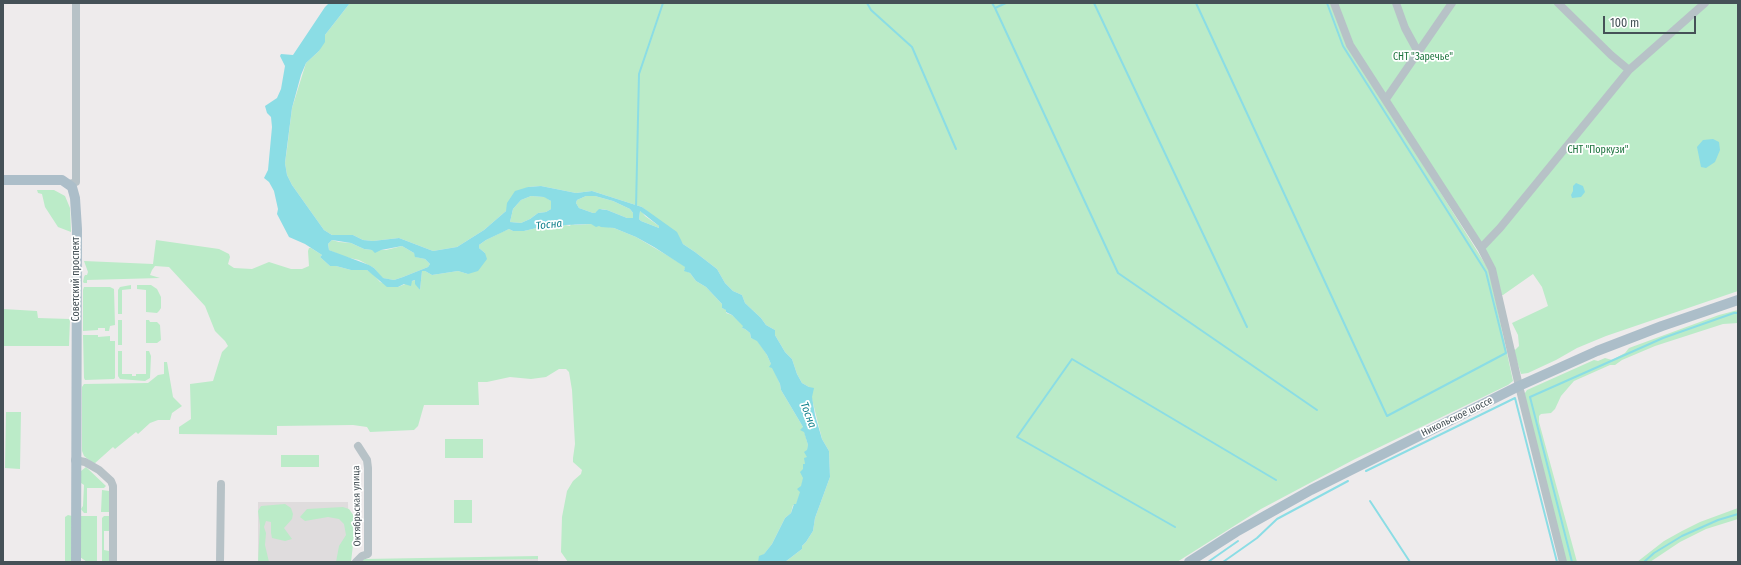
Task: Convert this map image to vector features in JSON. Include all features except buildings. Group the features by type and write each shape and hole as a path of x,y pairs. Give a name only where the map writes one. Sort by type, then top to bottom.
{"main road":[{"path":"3,180 58,179 69,184"},
{"name":"Советский проспект","path":"69,184 73,189 75,198 77,228 75,460 76,562"},
{"name":"Никольское шоссе","path":"1189,562 1236,532 1311,490 1519,386 1597,351 1662,326 1738,300"}],"street":[{"path":"69,184 76,182 76,3"},
{"path":"1334,3 1350,45 1481,248 1492,269 1519,386 1563,562"},
{"path":"1396,3 1405,28 1418,52"},
{"path":"1386,99 1452,3"},
{"path":"1558,3 1611,55 1629,70"},
{"path":"1481,248 1500,228 1629,70 1705,3"},
{"name":"Октябрьская улица","path":"356,562 362,556 368,554 368,468 367,460 358,446"},
{"path":"75,460 85,462 99,470 111,481 113,486 113,562"},
{"path":"220,562 221,484"}],"shaded area":[{"path":"258,502 348,502 349,562 258,562"},
{"path":"538,559 538,562 363,562"}],"green space":[{"path":"350,3 1330,3 1374,86 1489,270 1513,381 1508,385 1355,459 1261,509 1177,562 785,562 802,549 802,546 813,531 815,518 830,477 829,451 822,439 809,387 802,383 792,359 785,352 775,335 775,330 766,325 761,318 745,303 742,295 733,291 725,283 717,269 683,244 678,237 642,207 592,191 576,193 541,186 528,187 506,211 484,230 457,247 433,251 399,238 373,241 363,240 353,235 332,235 324,230 292,185 287,175 285,163 292,108 306,63 319,51 325,35"},
{"name":"СНТ \"Поркузи\"","path":"1334,3 1738,3 1738,291 1606,336 1577,348 1528,373 1521,374 1513,348 1515,350 1519,346 1518,335 1512,323 1548,306 1542,287 1533,274 1503,295 1498,295 1492,269 1350,45"},
{"path":"37,190 54,190 65,196 70,208 71,232 58,227 45,207 42,194 38,193"},
{"path":"531,196 545,197 551,201 551,209 546,212 538,213 521,223 510,222 513,209 521,200"},
{"path":"586,196 595,196 613,201 630,209 633,213 633,218 627,218 602,209 593,213 579,208 576,203 577,200"},
{"path":"640,211 659,226 659,228 641,221 639,219"},
{"path":"571,224 591,224 614,228 636,237 686,267 684,270 690,273 696,281 706,287 722,304 722,308 727,310 726,313 732,315 744,326 742,328 750,333 751,338 757,340 767,355 780,384 781,390 803,427 808,445 801,492 796,505 793,505 791,513 785,518 772,544 758,562 568,562 561,552 562,517 567,491 573,481 581,474 582,470 573,462 575,444 572,390 569,372 566,369 559,369 546,377 531,379 510,377 487,382 478,382 479,405 424,405 418,426 414,430 370,432 367,427 353,425 277,426 277,435 179,434 179,427 191,419 190,384 213,381 222,352 228,346 215,331 205,306 169,267 155,266 150,275 160,278 87,280 87,283 83,282 85,275 87,275 88,272 84,261 153,264 156,240 219,249 229,254 230,257 228,264 234,268 252,269 269,262 291,269 302,269 309,266 308,251 309,248 311,248 322,255 320,257 330,266 351,270 367,270 380,282 398,287 415,280 420,290 422,271 432,275 458,271 468,274 485,253 479,248 479,245 502,232 509,229 513,231 524,231 541,227 560,228 565,225 570,226"},
{"path":"332,240 351,243 364,249 372,250 386,250 402,246 414,253 416,257 425,259 430,264 428,267 394,280 382,278 374,268 359,260 345,257 329,250 328,244"},
{"path":"131,285 131,289 122,290 122,314 118,314 118,290 120,287"},
{"path":"137,285 151,285 157,289 161,297 161,308 157,313 146,312 146,290 137,289"},
{"path":"84,287 110,287 114,289 115,325 110,326 109,331 105,331 105,328 98,328 98,330 83,331"},
{"path":"3,309 37,311 38,318 70,319 69,346 3,346"},
{"path":"1738,310 1738,323 1723,324 1655,346 1622,360 1615,365 1610,365 1574,381 1561,396 1555,409 1551,413 1541,414 1539,416 1539,422 1577,562 1566,562 1525,400 1525,393 1527,390 1594,360 1598,361 1605,358 1612,360 1625,353 1629,348 1719,315"},
{"path":"118,320 122,320 122,345 118,345"},
{"path":"146,320 149,320 150,322 157,322 160,325 161,340 157,343 146,343"},
{"path":"83,335 98,335 98,337 110,336 110,341 115,341 114,379 85,380"},
{"path":"118,351 122,351 122,374 132,374 132,376 136,376 136,374 146,374 146,351 149,351 151,356 150,378 145,381 120,379 118,376"},
{"path":"164,362 167,362 173,397 182,406 172,413 170,420 158,420 150,423 138,434 136,432 115,449 113,447 94,464 84,456 82,451 82,387 84,384 148,383 158,375 164,374"},
{"path":"6,412 21,412 20,469 5,468"},
{"path":"445,439 483,439 483,458 445,458"},
{"path":"281,455 319,455 319,467 281,467"},
{"path":"86,467 106,486 104,488 87,488 87,513 84,513 81,509 83,506 84,485 81,483 81,471"},
{"path":"102,490 109,491 109,512 101,512"},
{"path":"454,500 472,500 472,523 454,523"},
{"path":"285,504 291,508 293,514 292,519 284,528 292,539 285,541 272,538 271,522 266,521 264,527 266,533 265,545 269,562 258,562 260,525 258,511 261,506"},
{"path":"343,507 349,509 356,519 351,562 336,562 339,546 346,535 344,524 339,519 328,517 305,521 300,517 307,509"},
{"path":"1738,508 1738,519 1706,529 1680,542 1650,562 1637,562 1664,541 1682,531 1700,522"},
{"path":"68,515 72,516 71,562 65,562 65,517"},
{"path":"80,516 97,516 97,562 87,562 80,557"},
{"path":"104,516 109,516 109,531 104,531 104,550 109,551 109,562 102,562 102,518"},
{"path":"538,556 538,559 358,562 364,559"}],"water":[{"name":"Тосна","path":"329,3 350,3 325,35 325,42 319,51 306,63 301,75 292,108 285,163 287,175 292,185 324,230 332,235 353,235 363,240 373,241 399,238 433,251 457,247 484,230 506,211 507,203 515,191 528,187 541,186 576,193 592,191 642,207 677,232 683,244 717,269 725,283 733,291 742,295 745,303 761,318 766,325 775,330 775,335 785,352 792,359 802,383 814,388 812,397 815,415 822,439 829,451 830,477 815,518 813,531 802,546 802,549 785,562 758,562 759,556 764,554 772,544 785,518 791,513 800,492 797,489 801,486 803,478 800,472 803,469 803,464 805,464 804,458 807,457 804,452 807,450 808,445 804,432 800,430 803,427 781,390 780,384 772,368 769,367 771,364 767,355 757,341 751,338 750,333 742,328 743,326 732,315 722,308 722,304 706,287 696,281 690,273 684,271 685,267 654,247 636,237 614,228 596,227 591,224 565,225 560,228 541,227 524,231 513,231 509,229 479,245 479,248 485,253 487,259 478,271 468,274 458,271 432,275 422,271 420,290 415,284 415,280 412,281 411,286 404,284 398,287 387,287 367,270 351,270 330,266 320,257 322,255 305,244 289,237 277,214 278,209 274,191 269,182 264,178 268,170 272,127 271,117 267,113 265,106 277,98 281,89 285,66 280,56 281,54 293,55","holes":["531,196 544,197 551,201 551,209 546,212 538,213 521,223 510,222 513,209 521,200","586,196 595,196 613,201 630,209 633,213 633,218 627,218 607,210 599,209 593,213 579,208 576,203 577,200","640,211 659,226 659,228 639,219","332,240 351,243 364,249 372,250 375,253 381,250 402,246 414,253 415,257 425,259 430,264 428,267 394,280 383,278 374,268 369,265 329,250 328,244"]},
{"path":"1713,139 1719,142 1720,150 1715,162 1706,168 1701,167 1697,147 1703,140"},
{"path":"1576,183 1583,186 1585,192 1581,197 1572,198 1571,195 1573,186"}],"waterway":[{"path":"636,208 639,74 663,3"},
{"path":"867,3 871,10 912,47 956,149"},
{"path":"992,3 995,8"},
{"path":"1006,3 995,8 1118,273 1317,410"},
{"path":"1094,3 1247,327"},
{"path":"1196,3 1387,416 1506,353 1486,272 1343,46 1327,3"},
{"path":"1572,562 1530,397 1663,338 1734,313 1738,313"},
{"path":"1175,527 1017,437 1072,359 1276,480"},
{"path":"1366,471 1515,398 1557,562"},
{"path":"1223,562 1257,538 1277,519 1348,481"},
{"path":"1370,501 1410,562"},
{"path":"1644,562 1654,553 1682,536 1718,520 1738,514"},
{"path":"1208,562 1238,541"}],"park label":[{"name":"СНТ \"Заречье\"","path":"1423,57"}]}
